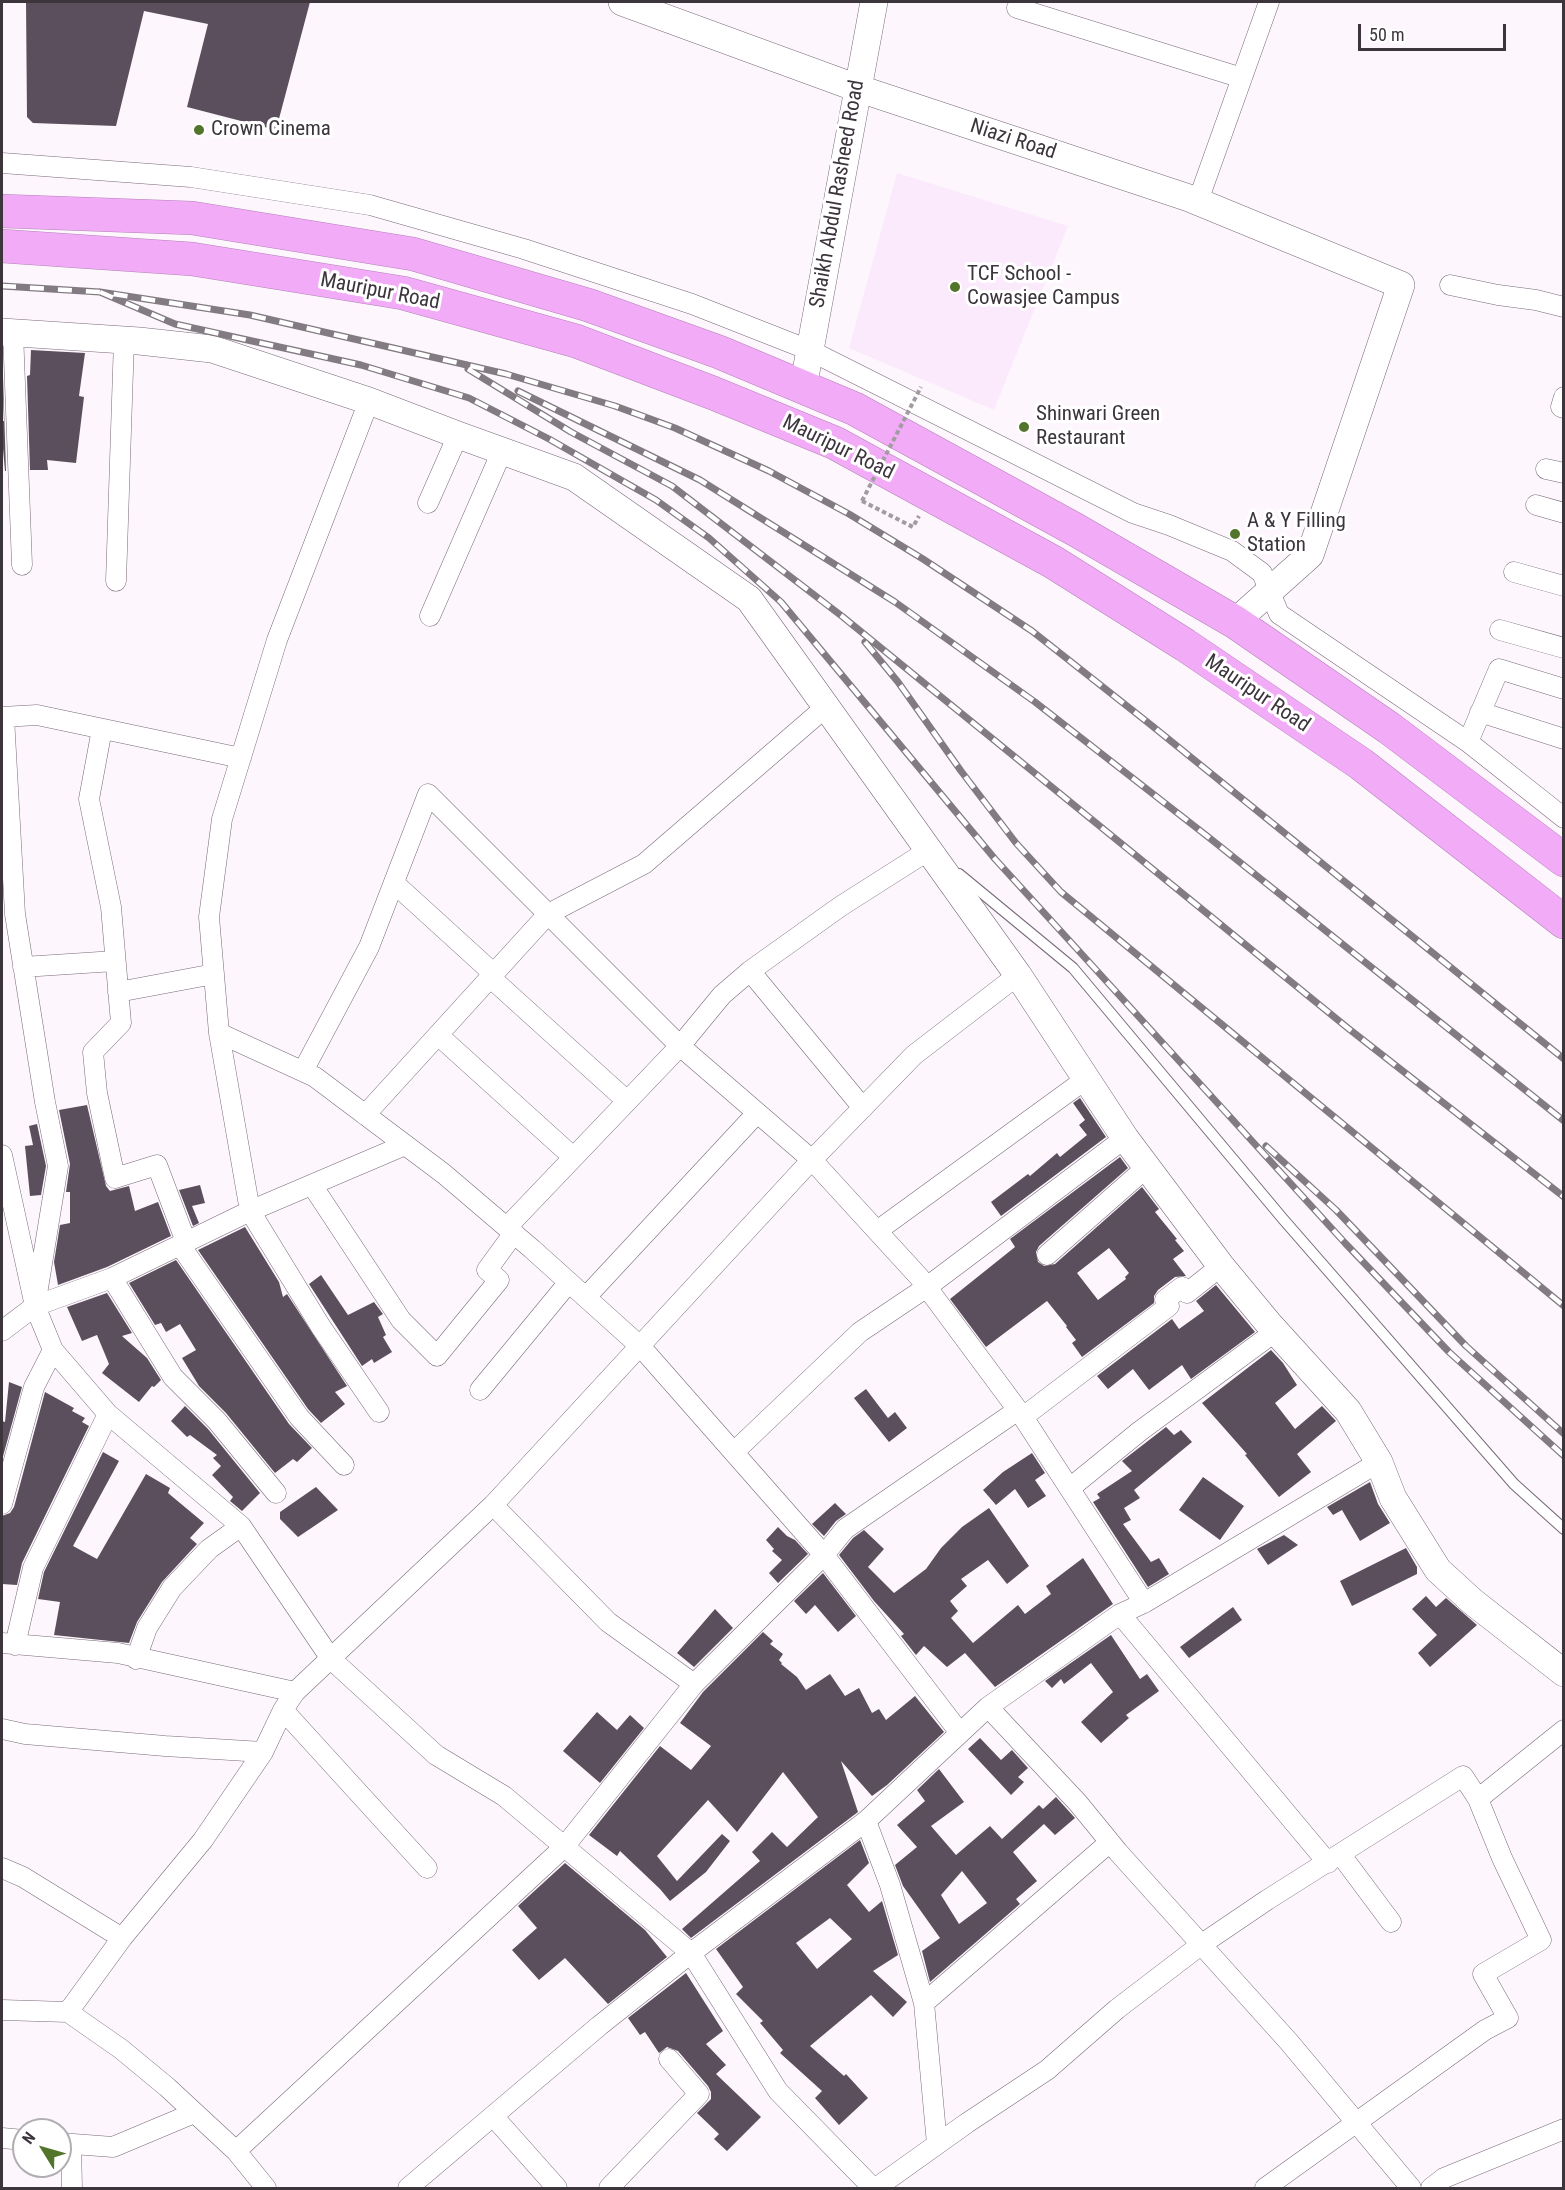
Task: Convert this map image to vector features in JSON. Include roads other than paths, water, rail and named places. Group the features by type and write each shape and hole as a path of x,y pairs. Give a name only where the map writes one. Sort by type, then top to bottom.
{"highway":[{"name":"Mauripur Road","path":"2,211 192,218 413,254 588,305 719,352 855,409 1076,530 1235,621 1389,728 1563,860"},
{"name":"Mauripur Road","path":"2,246 192,259 403,293 576,341 713,393 835,443 1053,562 1185,645 1361,764 1563,922"}],"street":[{"name":"Niazi Road","path":"622,2 857,88 1198,201 1401,285 1310,555 1270,590"},
{"name":"Shaikh Abdul Rasheed Road","path":"803,388 874,2"},
{"path":"1198,201 1269,2"},
{"path":"1017,8 1242,78"},
{"path":"2,163 190,177 370,205 569,264 692,304 809,350 1133,513 1232,551 1262,573 1278,615 1467,742 1563,818"},
{"path":"1450,285 1563,307"},
{"path":"22,565 7,332 212,349 369,401 574,477 749,599 1018,975 1125,1138 1221,1266 1348,1411 1379,1462 1393,1498 1438,1570 1473,1602 1563,1674"},
{"path":"116,581 124,340"},
{"path":"1563,397 1561,407 1563,408"},
{"path":"369,401 277,640 222,819 209,917 219,1033 250,1211 321,1326 380,1412"},
{"path":"428,503 458,435"},
{"path":"430,616 502,451"},
{"path":"1536,505 1563,513"},
{"path":"1514,572 1563,586"},
{"path":"1235,621 1270,590"},
{"path":"1500,630 1563,648"},
{"path":"1467,742 1499,669 1563,689"},
{"path":"365,1114 548,914 644,864 827,705"},
{"path":"1480,712 1563,739"},
{"path":"35,1305 58,1166 45,1102 15,914 3,717 37,715 241,758"},
{"path":"102,729 89,799 111,907 121,1023 93,1052 97,1093 115,1178 157,1165 183,1243 299,1417 344,1465"},
{"path":"303,1071 369,947 428,794 680,1046 812,1160 927,1287 1021,1414 1144,1603"},
{"path":"312,1185 400,1320 437,1356 499,1280 487,1269 511,1230 573,1157 680,1046 722,995 750,971 841,906 929,850"},
{"path":"394,883 627,1101"},
{"path":"23,967 115,961"},
{"path":"750,971 863,1108"},
{"path":"118,992 214,974"},
{"path":"68,2012 122,1938 203,1840 263,1752 283,1710 295,1692 493,1505 812,1160 914,1055 1018,975"},
{"path":"219,1033 315,1077 365,1114 444,1174 511,1230 641,1347 824,1555 960,1733"},
{"path":"438,1035 573,1157"},
{"path":"877,1231 1086,1079"},
{"path":"586,1297 757,1113"},
{"path":"734,1452 860,1332 927,1287 1125,1138"},
{"path":"2,1331 35,1305 112,1278 250,1211 405,1145"},
{"path":"2,1155 35,1305 53,1350 108,1414 241,1526 331,1659 436,1755 504,1796 692,1953 778,2091 874,2188 1047,2070 1117,2009 1202,1944 1267,1900 1463,1776 1478,1799 1502,1858 1541,1940 1483,1974 1508,2018 1485,2030 1265,2188"},
{"path":"1047,1255 1147,1167"},
{"path":"236,2151 564,1846 694,1684 824,1555 844,1528 1021,1414 1169,1306 1165,1300 1182,1287 1187,1293 1221,1266"},
{"path":"112,1278 173,1377 217,1421 276,1493"},
{"path":"480,1390 569,1282"},
{"path":"1070,1488 1140,1431 1276,1331"},
{"path":"2,1504 34,1388 53,1350"},
{"path":"108,1414 33,1568 8,1644 118,1653 136,1659 295,1692"},
{"path":"408,2188 599,2026 866,1821 988,1707 1120,1614 1144,1603 1379,1462"},
{"path":"493,1505 608,1622 694,1684"},
{"path":"136,1659 147,1628 172,1588 208,1549 241,1526"},
{"path":"1120,1614 1391,1922"},
{"path":"988,1707 1078,1803 1110,1842 1289,2042 1403,2186"},
{"path":"283,1710 427,1868"},
{"path":"2,1729 37,1735 263,1752"},
{"path":"1478,1799 1563,1730"},
{"path":"866,1821 890,1884 924,2003 937,2144"},
{"path":"924,2003 1110,1842"},
{"path":"2,1868 23,1877 122,1938"},
{"path":"2,2010 68,2012 121,2049 167,2087 236,2151 266,2188"},
{"path":"609,2188 699,2094 669,2059"},
{"path":"72,2144 113,2147 194,2113"},
{"path":"494,2116 557,2188"},
{"path":"1431,2188 1444,2178 1563,2129"}],"lane":[{"path":"929,850 1073,968 1283,1219 1507,1475 1563,1529"}],"railway":[{"path":"2,286 100,292 250,315 506,374 615,406 675,428 769,471 849,514 923,559 1032,631 1564,1059"},
{"path":"100,292 175,324 361,365 469,398 549,439 656,500 709,538 781,602 995,859 1345,1243 1449,1352 1564,1456"},
{"path":"468,369 571,432 672,486 843,617 1349,1029 1564,1197"},
{"path":"518,391 700,480 895,602 1035,702 1564,1121"},
{"path":"865,642 898,682 1016,843 1061,892 1564,1306"},
{"path":"1266,1146 1336,1210 1466,1346 1564,1434"}],"place":[{"name":"Crown Cinema","path":"199,130"},
{"name":"TCF School - Cowasjee Campus","path":"955,287"},
{"name":"Shinwari Green Restaurant","path":"1024,427"},
{"name":"A & Y Filling Station","path":"1235,534"}]}
